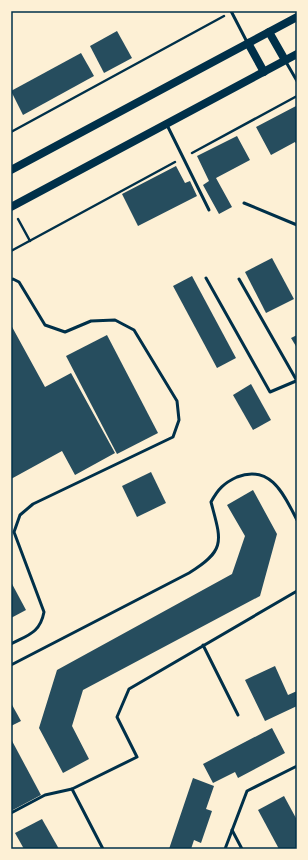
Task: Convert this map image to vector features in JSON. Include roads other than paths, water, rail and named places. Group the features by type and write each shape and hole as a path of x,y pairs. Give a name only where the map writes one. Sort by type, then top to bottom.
{"main road":[{"path":"11,170 297,17"},
{"path":"269,32 285,60"},
{"path":"248,43 264,72"},
{"path":"11,207 297,54"}],"lane":[{"path":"232,11 248,43"},
{"path":"285,60 297,81"},
{"path":"166,123 209,210"},
{"path":"244,203 297,225"},
{"path":"206,278 270,392 297,381 239,279"},
{"path":"11,280 13,279 19,282 45,325 66,332 91,321 115,320 134,330 177,401 179,420 173,437 34,504 20,515 14,532 44,612 42,623 34,632 11,644"},
{"path":"11,665 189,573 212,558 218,546 219,532 211,502 217,490 231,480 243,475 256,473 270,479 282,492 297,520"},
{"path":"11,813 45,795 72,789 137,757 117,717 129,689 297,591"},
{"path":"203,645 238,715"},
{"path":"225,849 247,791 297,766"},
{"path":"72,789 103,849"},
{"path":"232,830 242,849"}]}
